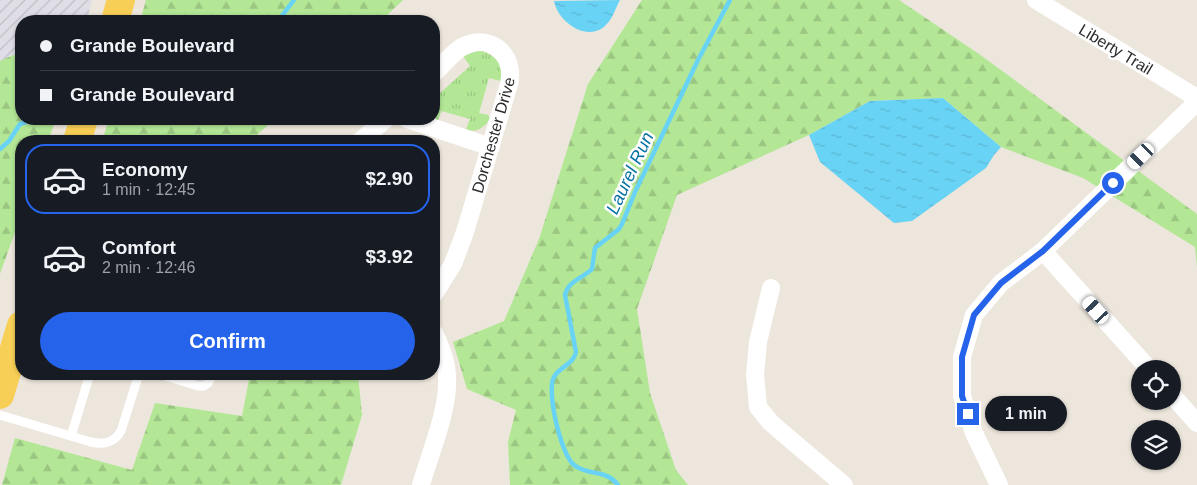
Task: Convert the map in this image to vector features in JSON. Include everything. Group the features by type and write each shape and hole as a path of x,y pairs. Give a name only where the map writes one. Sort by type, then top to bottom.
{"main road":[{"path":"116,15 121,0"},
{"path":"0,396 15,345"}],"street":[{"name":"Liberty Trail","path":"1036,0 1197,98"},
{"name":"Dorchester Drive","path":"440,67 457,51 468,44 477,43 490,44 501,51 507,57 511,70 511,78 491,147 458,250 453,264 440,285"},
{"path":"991,482 962,396 962,357 974,315 1001,283 1043,251 1197,102"},
{"path":"367,135 379,125"},
{"path":"424,125 491,147"},
{"path":"1043,251 1141,360"},
{"path":"771,288 758,342 755,375 758,407 771,423 844,485"},
{"path":"421,485 443,412 446,394 448,377 440,349"},
{"path":"1181,405 1197,423"}],"lane":[{"path":"71,436 88,380"},
{"path":"0,415 98,444 114,440 120,431 137,380"},
{"path":"180,380 201,386 208,383 210,380"}],"shaded area":[{"path":"0,0 92,0 88,15 15,15 15,56 0,61"}],"green space":[{"path":"146,0 403,0 387,15 142,15"},
{"path":"642,0 899,0 979,54 1197,214 1197,267 1195,247 1083,178 1001,147 943,98 870,101 809,135 677,195 637,309 650,393 676,470 688,485 510,485 508,442 516,410 467,389 453,342 504,321 539,239 588,84"},
{"path":"480,50 495,58 502,71 500,81 489,78 479,113 488,115 490,118 483,127 473,131 466,129 470,119 441,111 440,114 440,93 470,66 463,56"},
{"path":"15,56 15,125 54,125 50,135 15,135 15,232 0,274 0,61"},
{"path":"107,125 268,125 257,135 104,135"},
{"path":"249,380 359,380 362,415 341,485 2,485 15,438 132,470 155,403 242,416"}],"water":[{"path":"620,0 608,23 594,32 579,30 565,21 556,8 554,1"},
{"path":"943,98 1001,147 986,168 912,221 894,223 820,162 809,135 870,101"}],"waterway":[{"path":"283,15 294,0"},
{"name":"Laurel Run","path":"618,485 608,477 585,471 574,465 564,449 556,422 553,408 552,384 556,374 572,360 576,352 565,295 572,283 592,269 595,248 619,229 622,224 635,192 698,60 730,0"},
{"path":"0,149 9,141 19,125"}],"route":[{"path":"968,414 962,396 962,357 974,315 1001,283 1043,251 1113,183"}]}
